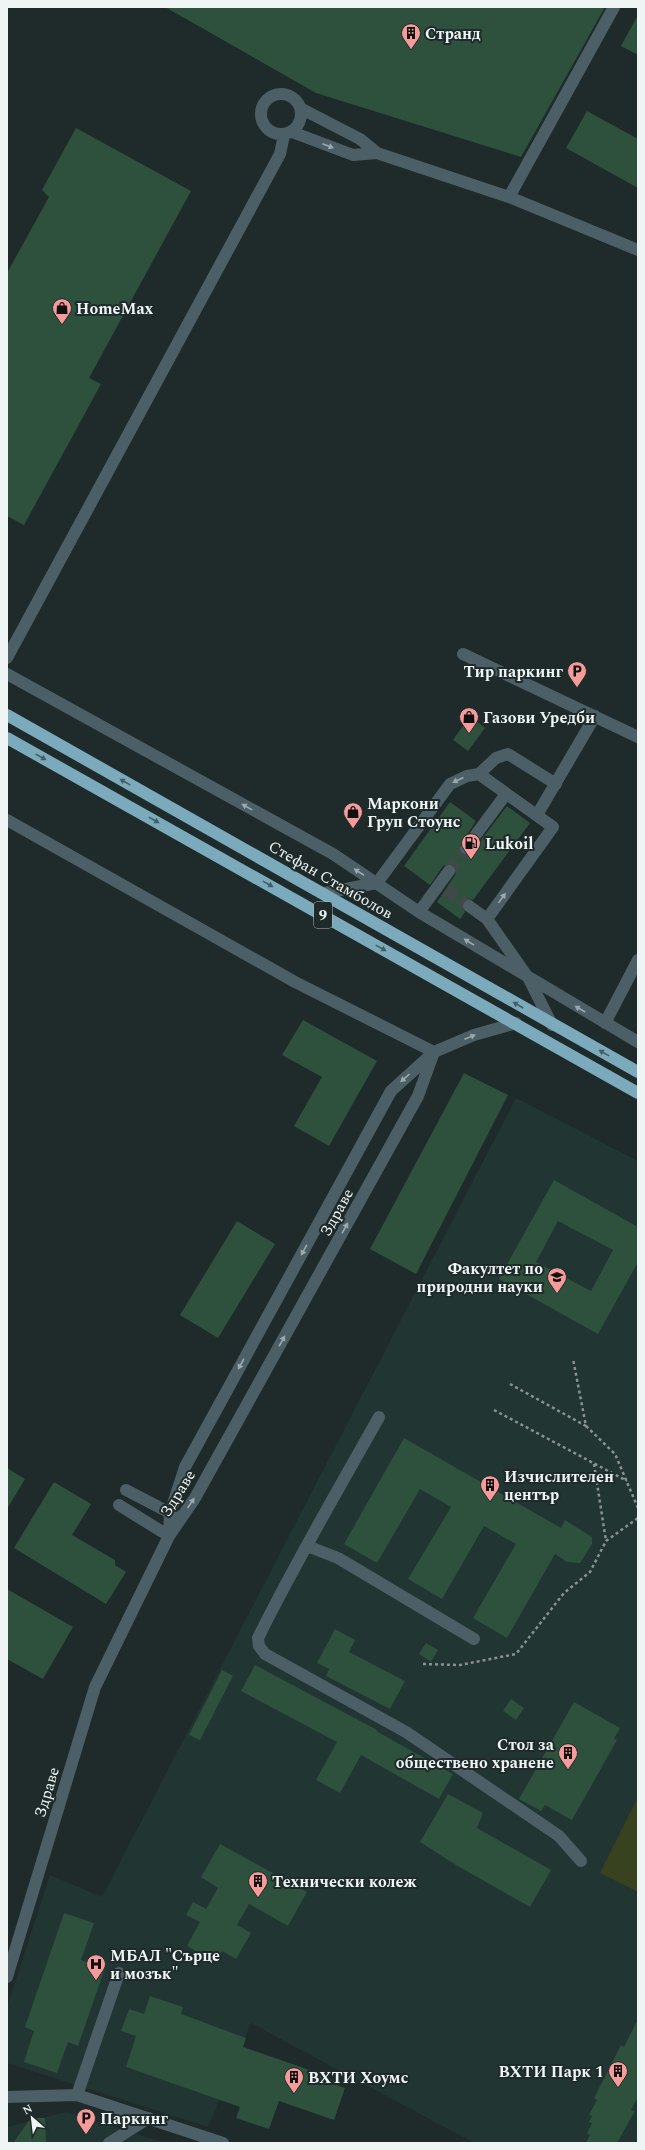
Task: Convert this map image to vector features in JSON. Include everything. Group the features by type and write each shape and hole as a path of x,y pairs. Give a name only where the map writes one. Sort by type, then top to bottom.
{"highway":[{"name":"Стефан Стамболов","path":"7,715 325,893 552,1025 638,1072"},
{"name":"9","path":"7,738 638,1093"}],"street":[{"path":"509,197 614,7"},
{"path":"7,658 280,154 288,133 298,125 301,116 300,108 295,100 288,95 274,96 264,104 261,113 264,125 275,134 288,133 353,156 377,153"},
{"path":"300,108 360,140 377,153 509,197 638,250"},
{"path":"463,654 638,737"},
{"path":"7,674 332,854 419,912 529,979 638,1042"},
{"path":"536,815 556,784 595,716"},
{"path":"325,893 376,883 450,784 467,776 479,774 496,758 508,754 556,784"},
{"path":"479,774 553,827 487,919"},
{"path":"466,848 506,794"},
{"path":"7,820 295,982 434,1052"},
{"path":"419,912 442,887 449,871"},
{"path":"468,906 487,919 529,979 552,1025"},
{"path":"605,1023 638,960"},
{"path":"119,1505 169,1536 176,1515 185,1467 390,1091 434,1052 474,1035 516,1023"},
{"name":"Здраве","path":"176,1515 199,1491 418,1096 434,1052"},
{"path":"379,1417 308,1546 291,1571 258,1638 259,1646 265,1654 406,1732 559,1836 581,1861"},
{"path":"126,1490 176,1515"},
{"name":"Здраве","path":"7,1977 95,1687 169,1536"},
{"path":"308,1546 338,1558 474,1639"},
{"path":"77,2095 118,1973"},
{"path":"7,2097 77,2095 223,2143"},
{"path":"109,2143 149,2118"}],"path":[{"path":"573,1359 586,1426"},
{"path":"510,1384 586,1426 615,1454 638,1508"},
{"path":"494,1410 626,1481"},
{"path":"594,1464 606,1541"},
{"path":"423,1664 460,1665 516,1654 564,1593 590,1572 606,1541 638,1518"}],"shaded area":[{"path":"516,1098 638,1161 638,2143 474,2143 251,2023 208,2127 7,2063 7,2007 50,1875 102,1897"},
{"path":"66,2112 166,2143 7,2143 7,2127"}],"green space":[{"path":"638,1797 638,1892 600,1873"}],"building":[{"name":"Странд","path":"165,7 605,7 521,157 316,93"},
{"path":"638,15 638,55 621,46"},
{"path":"587,111 638,139 638,188 566,148"},
{"name":"HomeMax","path":"76,128 191,191 89,378 101,384 24,525 7,516 7,273 49,197 42,190"},
{"name":"Газови Уредби","path":"470,716 485,728 468,751 453,740"},
{"path":"450,802 476,821 459,847 459,851 465,855 472,852 507,806 530,823 473,900 469,899 463,901 462,906 465,912 460,919 437,902 455,875 456,871 454,865 449,864 443,866 430,885 404,866"},
{"path":"303,1020 377,1061 329,1146 294,1126 322,1077 282,1055"},
{"path":"464,1073 508,1095 416,1274 370,1249"},
{"path":"554,1180 638,1227 638,1262 598,1334 499,1279","holes":["558,1221 613,1250 591,1291 536,1262"]},
{"path":"237,1221 275,1244 218,1338 180,1315"},
{"path":"404,1438 561,1528 565,1520 592,1537 592,1544 580,1563 567,1562 555,1554 507,1638 473,1618 516,1544 484,1526 442,1599 408,1579 451,1507 420,1489 377,1563 344,1544"},
{"path":"7,1468 25,1479 7,1509"},
{"path":"54,1482 91,1504 72,1535 115,1560 115,1565 126,1572 106,1604 14,1548"},
{"path":"7,1589 73,1627 43,1679 7,1659"},
{"path":"335,1629 355,1640 349,1652 405,1681 390,1709 326,1676 329,1669 317,1663"},
{"path":"426,1643 438,1650 431,1662 419,1654"},
{"path":"255,1665 377,1730 376,1731 453,1774 439,1799 361,1755 340,1793 316,1780 337,1742 241,1691"},
{"path":"222,1670 233,1676 200,1740 189,1735"},
{"path":"511,1699 524,1708 516,1720 503,1711"},
{"name":"Стол за обществено хранене","path":"574,1702 620,1728 614,1739 617,1740 572,1820 545,1805 541,1811 519,1799"},
{"path":"448,1794 483,1813 477,1828 551,1870 530,1907 456,1865 420,1842"},
{"name":"Технически колеж","path":"220,1844 307,1892 288,1926 249,1904 237,1925 251,1933 236,1959 222,1951 216,1963 187,1946 200,1922 186,1915 193,1902 206,1909 218,1888 201,1877"},
{"path":"64,1913 94,1923 81,1960 105,1968 78,2046 68,2042 57,2073 24,2062 34,2031 25,2027"},
{"path":"150,1996 183,2007 181,2014 246,2038 243,2047 318,2073 318,2075 332,2080 331,2083 345,2088 334,2120 279,2101 269,2129 236,2118 240,2107 126,2067 136,2036 121,2031 129,2009 144,2014"},
{"name":"ВХТИ Парк 1","path":"638,2019 638,2097 631,2110 635,2111 617,2143 586,2143 590,2135 587,2133 592,2123 589,2122 592,2116 589,2115 597,2100 594,2098 621,2045 624,2047"},
{"path":"31,2118 45,2118 46,2143 13,2143"}],"tunnel":[{"path":"449,871 466,848"},
{"path":"446,890 469,906"}],"place":[{"name":"Странд","path":"411,50"},
{"name":"HomeMax","path":"62,325"},
{"name":"Тир паркинг","path":"577,688"},
{"name":"Газови Уредби","path":"469,734"},
{"name":"Маркони Груп Стоунс","path":"353,829"},
{"name":"Lukoil","path":"471,860"},
{"name":"Факултет по природни науки","path":"557,1294"},
{"name":"Изчислителен център","path":"490,1502"},
{"name":"Стол за обществено хранене","path":"568,1770"},
{"name":"Технически колеж","path":"258,1898"},
{"name":"МБАЛ \"Сърце и мозък\"","path":"96,1981"},
{"name":"ВХТИ Парк 1","path":"618,2088"},
{"name":"ВХТИ Хоумс","path":"294,2094"},
{"name":"Паркинг","path":"86,2135"}]}
